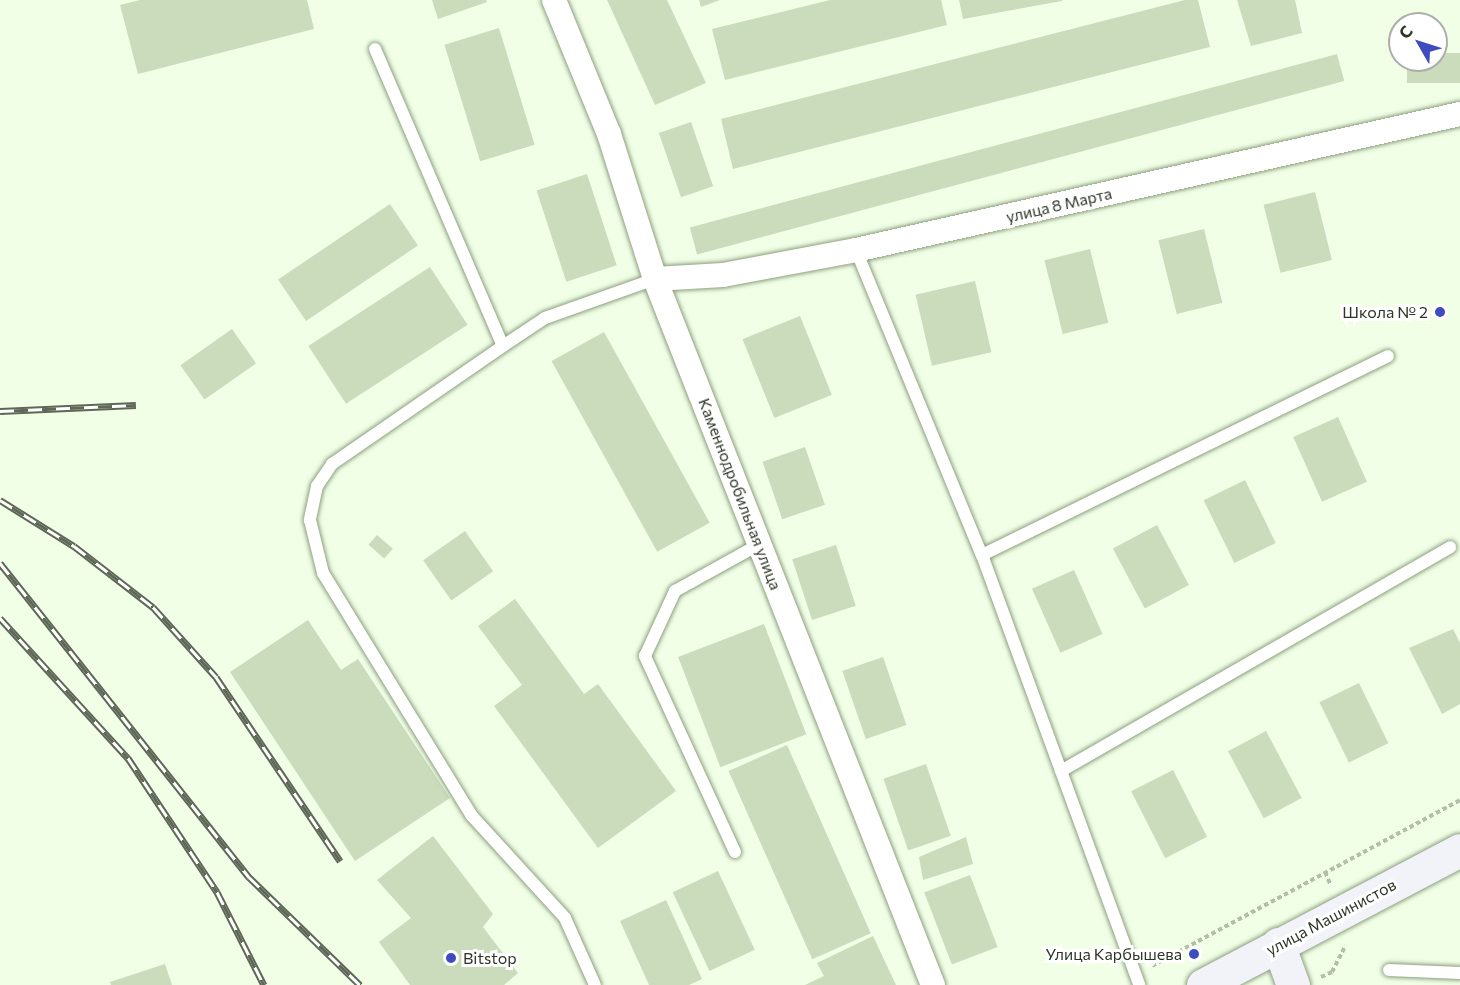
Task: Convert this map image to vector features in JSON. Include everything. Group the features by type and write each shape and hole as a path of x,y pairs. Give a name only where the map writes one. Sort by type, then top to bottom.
{"main road":[{"name":"улица Машинистов","path":"1203,985 1460,850"},
{"path":"1278,944 1293,985"}],"street":[{"name":"Каменнодробильная улица","path":"554,0 609,134 655,279 933,985"},
{"name":"улица 8 Марта","path":"655,279 723,275 856,250 1460,114"}],"lane":[{"path":"375,49 503,346"},
{"path":"856,250 982,555 1137,980"},
{"path":"594,985 565,918 472,816 323,573 310,520 317,486 332,464 545,318 655,279"},
{"path":"982,555 1388,356"},
{"path":"735,852 645,656 675,591 760,544"},
{"path":"1061,771 1450,547"},
{"path":"1389,970 1460,973"}],"path":[{"path":"1137,980 1460,800"}],"building":[{"path":"140,0 307,0 314,29 138,74 120,5"},
{"path":"432,0 486,0 487,2 438,19"},
{"path":"607,0 667,0 706,83 655,105"},
{"path":"699,0 720,0 701,7"},
{"path":"830,0 941,0 947,25 725,80 712,29"},
{"path":"959,0 1062,0 1062,1 963,19"},
{"path":"1185,0 1198,0 1210,47 733,169 721,119"},
{"path":"1237,0 1295,0 1302,33 1251,46"},
{"path":"499,28 535,145 480,161 444,45"},
{"path":"1448,53 1460,53 1460,83 1407,83 1407,72 1448,72"},
{"path":"1337,54 1344,81 697,254 690,227"},
{"path":"691,122 713,186 681,197 659,133"},
{"path":"587,174 617,265 566,282 537,190"},
{"path":"1315,192 1332,260 1281,273 1264,205"},
{"path":"390,204 418,245 306,321 278,279"},
{"path":"1204,229 1222,303 1177,314 1158,240"},
{"path":"1090,249 1108,323 1063,334 1044,260"},
{"path":"430,267 468,325 346,404 308,346"},
{"path":"975,281 991,352 932,366 916,295"},
{"path":"800,316 832,395 774,418 743,339"},
{"path":"232,329 256,363 204,400 180,365"},
{"path":"604,332 710,523 657,552 552,361"},
{"path":"1338,417 1367,482 1322,502 1293,437"},
{"path":"805,447 825,505 782,519 762,462"},
{"path":"1245,480 1276,543 1234,563 1204,500"},
{"path":"1157,525 1189,585 1145,609 1113,548"},
{"path":"465,531 493,571 451,600 423,560"},
{"path":"377,535 393,549 384,559 368,545"},
{"path":"836,545 856,606 812,620 792,559"},
{"path":"1074,570 1102,634 1060,653 1032,589"},
{"path":"515,599 584,694 598,684 676,791 598,848 494,706 522,685 478,626"},
{"path":"308,620 341,670 358,659 450,798 355,861 230,672"},
{"path":"764,624 806,734 720,767 678,657"},
{"path":"1453,629 1460,643 1460,704 1442,714 1409,648"},
{"path":"883,657 906,725 866,739 842,671"},
{"path":"1359,683 1388,743 1349,763 1319,702"},
{"path":"1266,731 1302,798 1264,818 1228,751"},
{"path":"787,745 871,933 812,959 729,771"},
{"path":"926,764 951,836 908,851 883,779"},
{"path":"1173,770 1207,837 1165,858 1131,791"},
{"path":"433,836 493,914 483,927 518,973 504,985 410,985 379,942 411,918 377,880"},
{"path":"966,837 973,864 923,880 919,857"},
{"path":"718,871 755,950 709,971 673,892"},
{"path":"970,875 998,947 952,964 924,893"},
{"path":"666,900 702,979 689,985 649,985 620,921"},
{"path":"873,936 896,985 805,985 824,976 817,963"},
{"path":"165,964 172,985 111,985 110,982"}],"railway":[{"path":"0,411 136,405"},
{"path":"0,500 74,546 153,607 216,677 340,861"},
{"path":"0,563 249,877 360,985"},
{"path":"0,618 128,758 217,892 264,985"}],"place":[{"name":"Школа № 2","path":"1440,312"},
{"name":"Улица Карбышева","path":"1194,954"},
{"name":"Bitstop","path":"451,958"}]}
